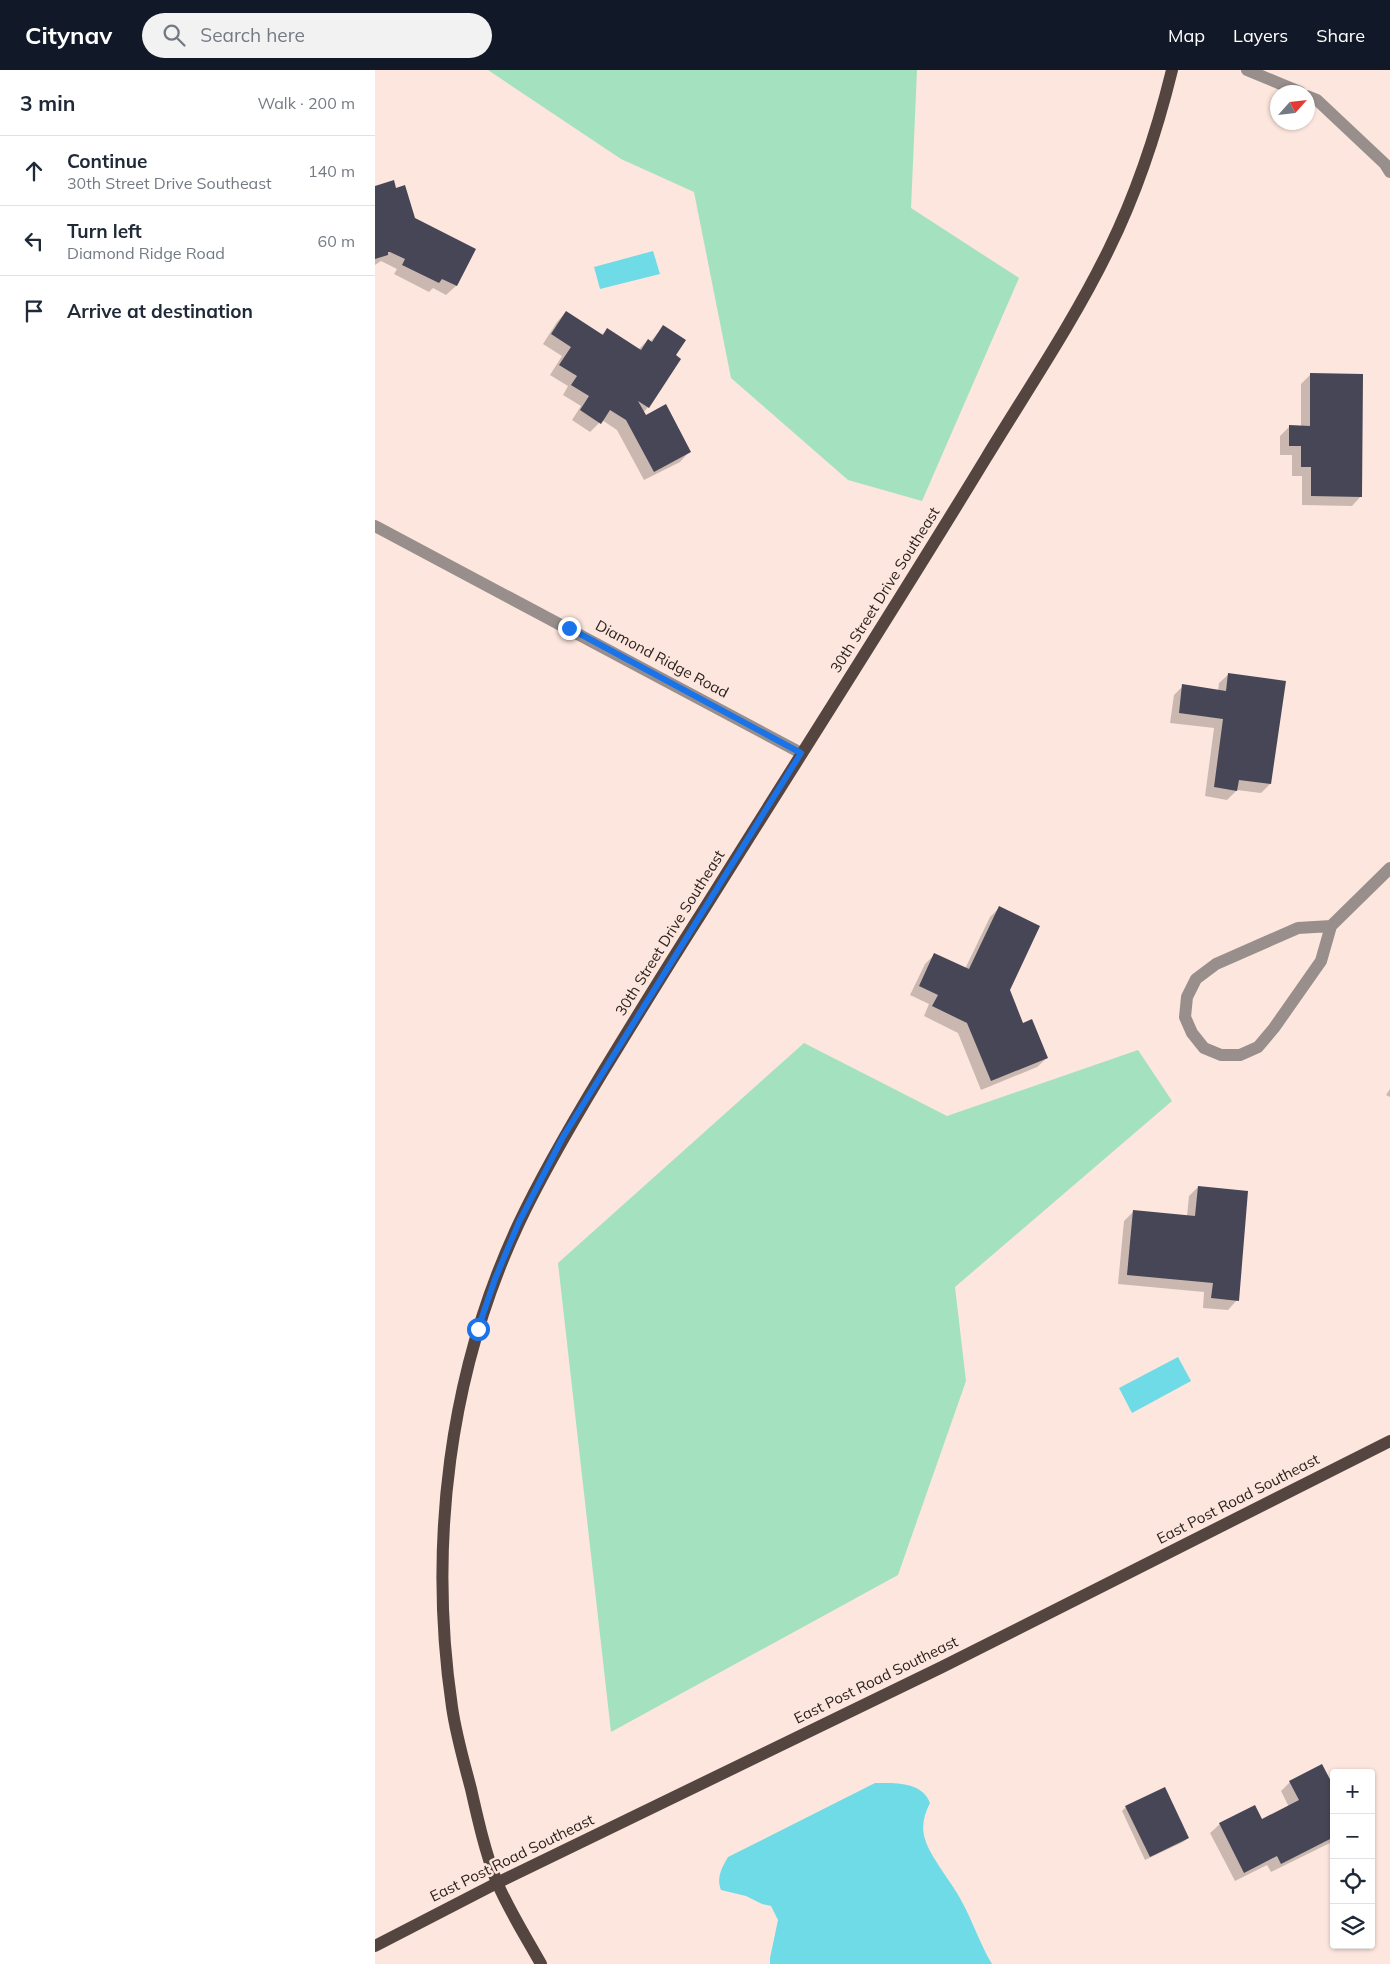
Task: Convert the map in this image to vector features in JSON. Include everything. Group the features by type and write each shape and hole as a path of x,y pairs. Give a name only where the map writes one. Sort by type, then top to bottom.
{"main road":[{"name":"30th Street Drive Southeast","path":"541,1964 497,1883 484,1841 457,1737 445,1637 442,1573 449,1468 459,1403 478,1329 495,1279 519,1222 563,1137 1078,308 1110,248 1138,181 1159,122 1172,70"},
{"name":"East Post Road Southeast","path":"375,1946 497,1883 942,1667 1390,1441"}],"street":[{"path":"1247,70 1283,85"},
{"path":"1315,99 1385,164 1390,172"},
{"name":"Diamond Ridge Road","path":"375,526 801,753"},
{"path":"1331,926 1297,928 1216,964 1196,979 1187,997 1185,1017 1192,1033 1204,1048 1221,1055 1240,1055 1257,1047 1274,1028 1321,961 1331,926 1390,868"}],"green space":[{"path":"488,70 917,70 911,208 1019,278 922,501 848,480 731,378 694,192 621,159"},
{"path":"804,1043 947,1116 1138,1050 1172,1101 955,1287 966,1381 898,1575 611,1732 558,1263"}],"water":[{"path":"653,251 660,274 600,289 594,267"},
{"path":"1178,1357 1191,1381 1132,1413 1119,1388"},
{"path":"875,1783 907,1785 921,1791 926,1796 930,1803 923,1825 925,1839 962,1902 992,1964 770,1964 778,1920 771,1906 746,1896 721,1890 719,1877 728,1857"}],"building":[{"path":"394,180 396,188 405,185 415,218 476,249 457,286 442,279 439,283 402,265 405,259 390,252 388,252 388,255 375,259 375,186"},
{"path":"566,311 603,335 607,328 641,350 648,339 652,342 663,325 686,340 676,355 681,359 649,408 638,401 646,415 666,404 691,452 654,472 626,420 610,410 601,424 580,410 589,396 571,385 577,376 559,365 571,347 551,334"},
{"path":"1310,373 1363,374 1362,497 1311,496 1311,467 1301,467 1301,446 1289,446 1289,425 1310,426"},
{"path":"1228,673 1286,681 1271,784 1239,780 1237,791 1214,787 1223,719 1179,713 1182,684 1226,691"},
{"path":"999,906 1040,926 1010,990 1023,1023 1032,1019 1048,1058 991,1081 967,1023 932,1006 938,995 919,986 934,953 969,969"},
{"path":"1198,1186 1248,1191 1239,1301 1211,1298 1213,1283 1127,1275 1133,1210 1195,1216"},
{"path":"1322,1764 1330,1779 1330,1839 1281,1864 1277,1856 1244,1873 1219,1823 1255,1805 1262,1819 1299,1800 1289,1781"},
{"path":"1165,1787 1189,1838 1150,1857 1125,1806"}],"route":[{"path":"478,1329 495,1279 519,1222 563,1137 801,753 569,628"}]}
